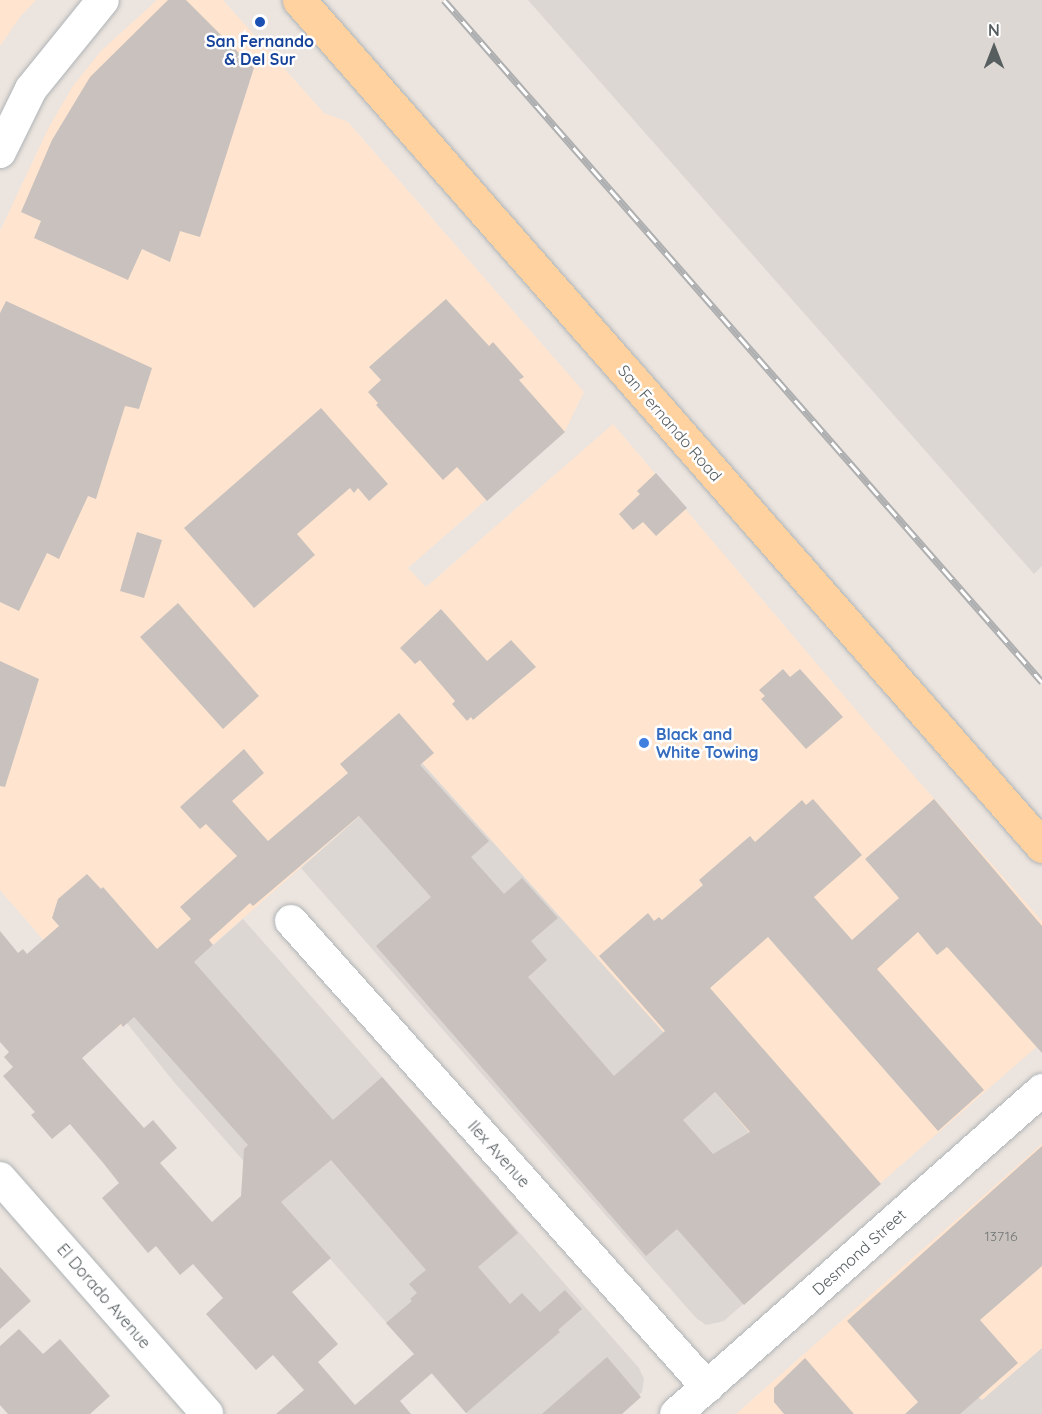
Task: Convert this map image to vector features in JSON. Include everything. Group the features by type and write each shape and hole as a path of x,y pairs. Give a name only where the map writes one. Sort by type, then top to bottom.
{"main road":[{"name":"San Fernando Road","path":"299,0 1042,846"}],"street":[{"path":"0,152 30,89 103,0"},
{"name":"Ilex Avenue","path":"291,921 707,1387"},
{"name":"Desmond Street","path":"676,1414 1042,1090"},
{"name":"El Dorado Avenue","path":"0,1178 207,1414"}],"shaded area":[{"path":"0,0 36,0 20,17 0,46"},
{"path":"157,0 223,0 324,113 348,122 584,392 565,431 408,568 426,587 613,424 862,717 1042,921 1042,1042 830,1227 663,1032 421,762 119,1027 0,890 0,231 49,127 73,86 101,51"},
{"path":"528,0 1042,0 1042,566 1034,574"},
{"path":"421,762 666,1035 830,1227 724,1321 706,1325 696,1318 301,868"},
{"path":"243,919 639,1368 644,1379 642,1392 619,1414 467,1414 174,1082 126,1022"},
{"path":"1042,1144 1042,1348 982,1401 978,1396 957,1414 736,1414"},
{"path":"1042,1348 1042,1414 957,1414 977,1396 982,1400"}],"building":[{"path":"168,0 186,0 254,68 200,237 180,231 170,262 142,249 128,280 34,238 41,221 21,212 52,140 90,77"},
{"path":"446,299 489,346 493,342 524,377 519,380 565,432 487,501 457,467 443,480 376,405 378,403 368,392 381,380 369,367"},
{"path":"6,301 152,368 139,409 125,406 96,499 88,496 59,559 47,553 19,611 0,602 0,313"},
{"path":"321,408 388,484 369,501 358,488 354,493 350,488 297,534 315,555 254,608 184,528"},
{"path":"656,473 687,508 656,536 643,522 633,530 619,514 640,494 637,491"},
{"path":"137,532 162,540 144,598 120,591"},
{"path":"178,603 259,696 223,729 140,637"},
{"path":"441,609 487,661 511,640 536,667 473,720 471,717 467,721 452,704 455,701 420,660 415,664 400,648"},
{"path":"0,661 39,679 5,787 0,786"},
{"path":"783,669 790,677 800,669 843,717 806,749 761,699 765,696 759,690"},
{"path":"399,713 434,753 420,765 489,841 471,857 504,894 522,878 558,918 531,941 547,960 528,977 614,1076 665,1031 599,956 648,913 654,921 659,917 662,920 703,885 699,880 750,836 755,842 802,800 806,805 813,799 862,855 814,897 852,940 899,898 865,859 934,799 1042,926 1042,1053 947,947 937,955 918,932 877,969 984,1090 938,1131 768,937 710,988 881,1184 744,1305 677,1229 646,1256 376,946 431,897 359,816 253,906 250,903 209,940 213,945 194,962 333,1120 382,1077 518,1233 478,1267 510,1304 522,1293 540,1312 565,1290 582,1309 558,1330 560,1332 466,1413 432,1373 400,1401 411,1414 276,1414 304,1390 273,1355 256,1370 206,1314 223,1298 193,1264 180,1275 156,1246 148,1253 102,1198 119,1183 104,1164 70,1124 52,1139 31,1115 35,1112 3,1076 13,1067 4,1057 9,1052 0,1042 0,931 18,953 23,949 27,954 59,926 52,918 58,899 87,874 101,889 103,887 157,949 191,919 180,907 237,856 206,824 200,829 180,807 244,749 264,773 232,801 268,841 348,773 340,764","holes":["134,1017 248,1145 244,1149 241,1196 212,1222 160,1163 177,1148 153,1120 144,1128 82,1058 121,1024 123,1027","715,1092 750,1132 713,1154 683,1120","331,1160 426,1270 409,1284 417,1293 410,1299 412,1301 386,1323 414,1354 355,1405 318,1362 338,1344 292,1292 331,1258 281,1202"]},
{"path":"1042,1146 1042,1266 980,1320 1018,1363 960,1414 905,1414 918,1402 847,1321"},
{"path":"0,1267 31,1301 0,1329"},
{"path":"19,1329 43,1354 60,1339 110,1396 90,1414 8,1414 0,1405 0,1346"},
{"path":"607,1357 641,1397 622,1414 542,1414"},
{"path":"805,1358 854,1414 784,1414 774,1402 774,1388"}],"railway":[{"path":"444,0 1042,682"}],"place":[{"name":"San Fernando & Del Sur","path":"260,22"},
{"name":"Black and White Towing","path":"644,743"}]}
